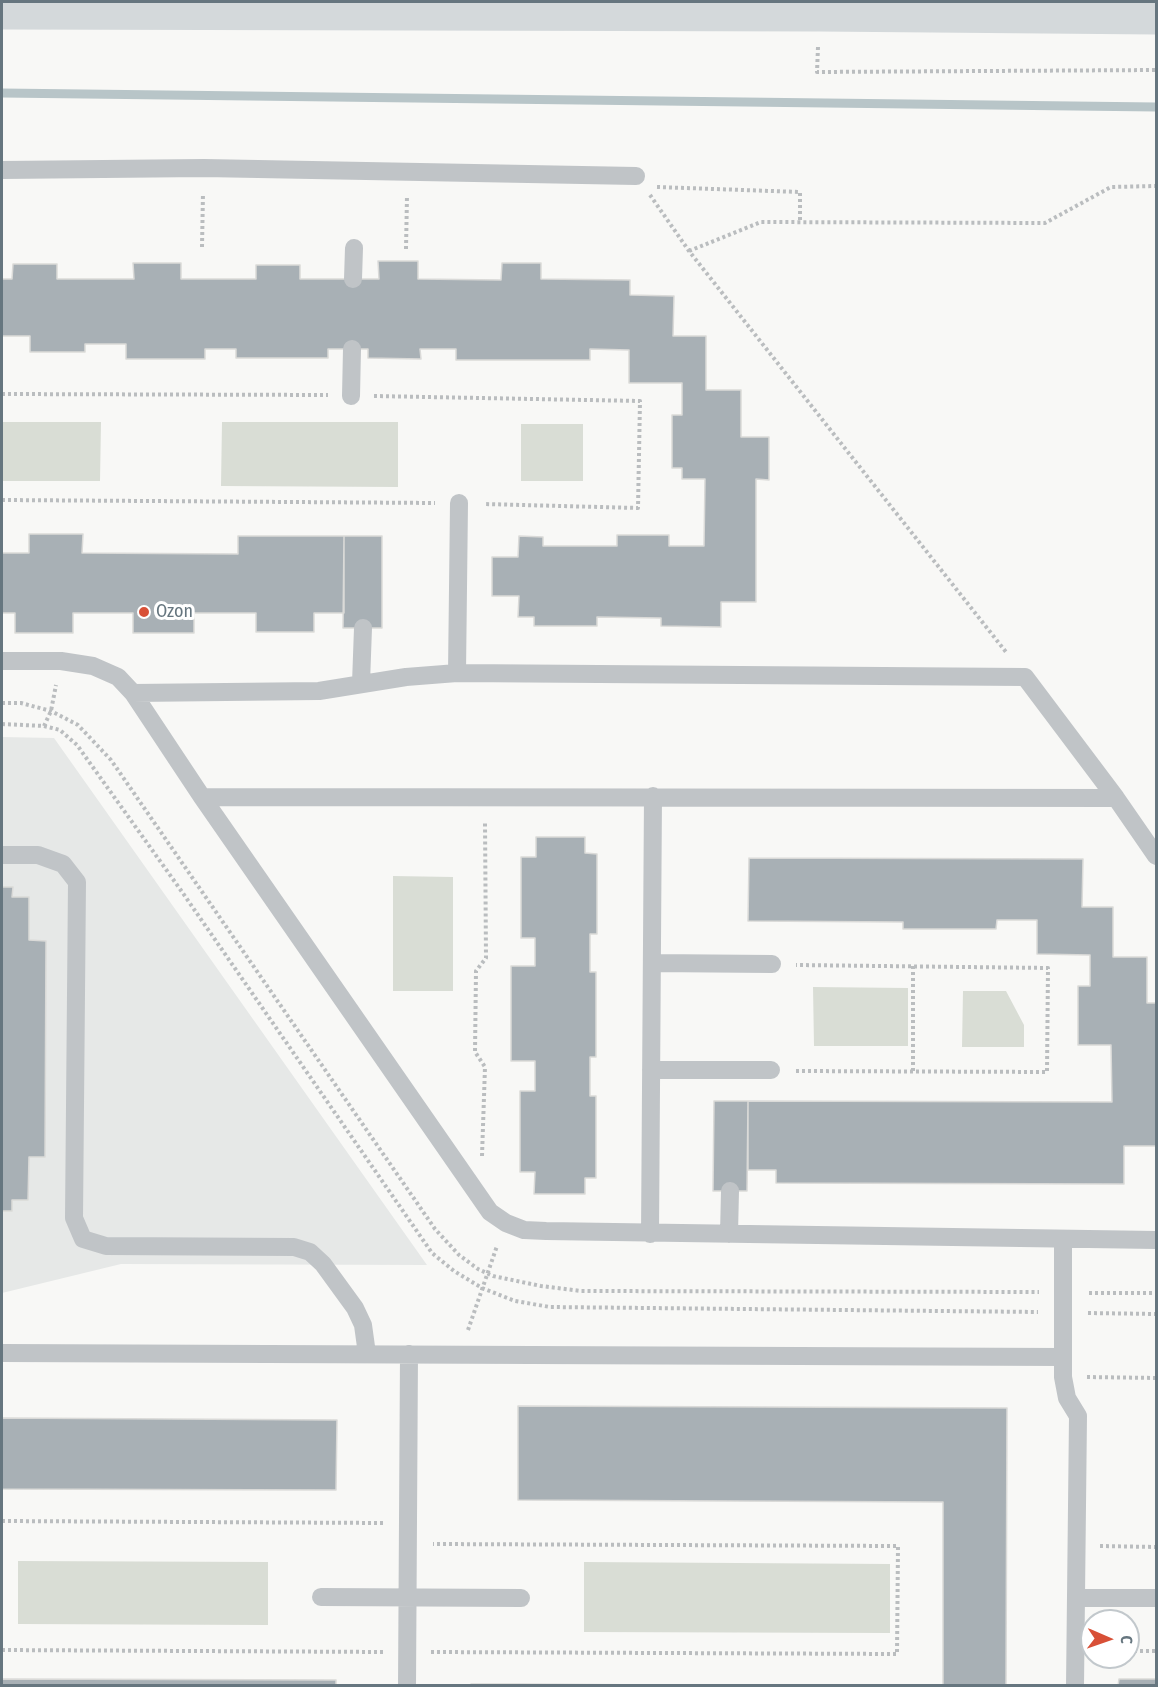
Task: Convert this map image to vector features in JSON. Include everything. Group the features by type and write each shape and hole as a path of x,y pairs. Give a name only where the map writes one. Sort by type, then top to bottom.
{"street":[{"path":"2,13 1156,18"}],"lane":[{"path":"2,171 204,168 407,171 640,181"},
{"path":"353,279 354,248"},
{"path":"351,396 352,349"},
{"path":"457,673 459,503"},
{"path":"361,683 363,628"},
{"path":"2,661 61,661 93,666 118,677 133,693 202,797 490,1212 506,1223 524,1230 650,1234 1156,1240"},
{"path":"133,693 319,691 406,677 457,673 1025,677 1116,798 1156,856"},
{"path":"650,1234 653,796"},
{"path":"202,797 1116,798"},
{"path":"2,855 38,855 63,864 77,882 74,1218 83,1239 105,1246 294,1247 310,1252 324,1264 355,1308 363,1325 367,1354"},
{"path":"652,963 772,964"},
{"path":"651,1070 771,1071"},
{"path":"729,1234 730,1191"},
{"path":"1063,1240 1063,1377 1067,1398 1078,1416 1075,1686"},
{"path":"2,1353 1063,1357"},
{"path":"407,1686 409,1354"},
{"path":"321,1597 521,1598"},
{"path":"1076,1598 1156,1598"}],"path":[{"path":"818,42 817,72 1156,70"},
{"path":"202,247 204,168"},
{"path":"406,249 407,171"},
{"path":"640,181 800,192 800,222"},
{"path":"640,181 689,251 1025,677"},
{"path":"689,251 761,222 1046,223 1110,187 1156,186"},
{"path":"2,394 351,396 640,401 638,508 459,503 2,500"},
{"path":"44,726 51,711 61,661"},
{"path":"2,703 21,703 51,711 78,725 111,760 435,1229 459,1255 478,1269 541,1286 580,1291 1156,1293"},
{"path":"2,724 44,726 60,730 87,758 432,1253 454,1271 482,1288 515,1301 550,1307 1156,1314"},
{"path":"481,1199 485,1067 475,1052 476,970 486,958 485,797"},
{"path":"771,1071 1047,1072 1048,968 772,964"},
{"path":"913,966 913,1071"},
{"path":"459,1355 506,1223"},
{"path":"1063,1377 1156,1377"},
{"path":"2,1521 408,1523"},
{"path":"2,1650 897,1654 898,1546 408,1544"},
{"path":"1076,1546 1156,1547"},
{"path":"1140,1651 1156,1651"}],"shaded area":[{"path":"2,422 101,422 100,481 2,481"},
{"path":"222,422 398,422 398,487 221,486"},
{"path":"521,424 583,424 583,481 521,481"},
{"path":"2,737 54,738 427,1265 121,1264 2,1293"},
{"path":"393,876 453,877 453,991 393,991"},
{"path":"813,987 908,988 908,1046 814,1046"},
{"path":"963,991 1006,991 1024,1025 1024,1047 962,1047"},
{"path":"18,1561 268,1562 268,1625 18,1624"},
{"path":"584,1562 890,1564 890,1633 584,1632"}],"building":[{"path":"378,261 418,261 418,279 501,280 502,263 541,263 541,279 630,280 630,295 674,296 673,336 706,336 706,390 741,390 741,437 769,437 769,480 756,479 756,602 721,602 721,627 661,626 661,618 597,617 597,626 534,626 534,617 518,617 519,596 492,596 492,557 518,557 519,536 543,537 543,546 617,546 617,535 669,535 669,546 704,546 705,479 682,479 682,468 672,468 672,415 682,415 682,383 629,383 629,350 590,349 590,360 456,360 456,349 420,349 421,359 368,358 368,349 328,349 328,358 236,358 236,349 205,349 205,359 126,359 126,344 85,344 85,352 30,352 30,336 2,336 2,279 12,279 13,264 57,264 57,279 134,279 133,263 181,263 181,279 256,279 256,265 300,265 300,279 379,279"},
{"path":"29,534 83,534 82,553 238,554 238,536 344,536 344,613 314,613 314,632 256,632 256,613 194,613 194,633 133,633 133,613 73,613 73,633 15,633 15,613 2,613 2,553 29,553"},
{"path":"344,536 382,536 382,628 343,628"},
{"path":"536,837 585,837 585,853 597,854 597,934 590,934 590,972 596,972 596,1057 590,1057 590,1096 596,1096 596,1178 585,1178 585,1194 534,1194 535,1172 520,1172 520,1091 535,1091 535,1061 511,1061 511,966 535,966 535,938 521,938 521,857 536,857"},
{"path":"749,858 1083,859 1082,907 1113,907 1113,957 1147,957 1147,1003 1156,1003 1156,1146 1124,1146 1124,1184 776,1183 776,1170 748,1170 748,1101 1112,1102 1111,1045 1078,1045 1078,986 1090,986 1090,955 1037,954 1037,920 997,920 996,929 903,929 903,922 748,921"},
{"path":"2,887 13,887 12,897 29,897 29,940 46,941 45,1157 29,1157 28,1200 12,1200 12,1211 2,1211"},
{"path":"714,1101 748,1101 747,1191 713,1191"},
{"path":"518,1406 1007,1408 1006,1686 943,1686 943,1502 518,1500"},
{"path":"2,1418 337,1420 336,1490 2,1489"},
{"path":"2,1679 336,1680 336,1686 2,1686"},
{"path":"1119,1679 1156,1679 1156,1686 1118,1686"},
{"path":"471,1684 517,1684 517,1686 471,1686"},
{"path":"517,1684 658,1685 814,1686 517,1686"}],"waterway":[{"path":"2,93 1156,107"}],"place":[{"name":"Ozon","path":"144,612"}]}
